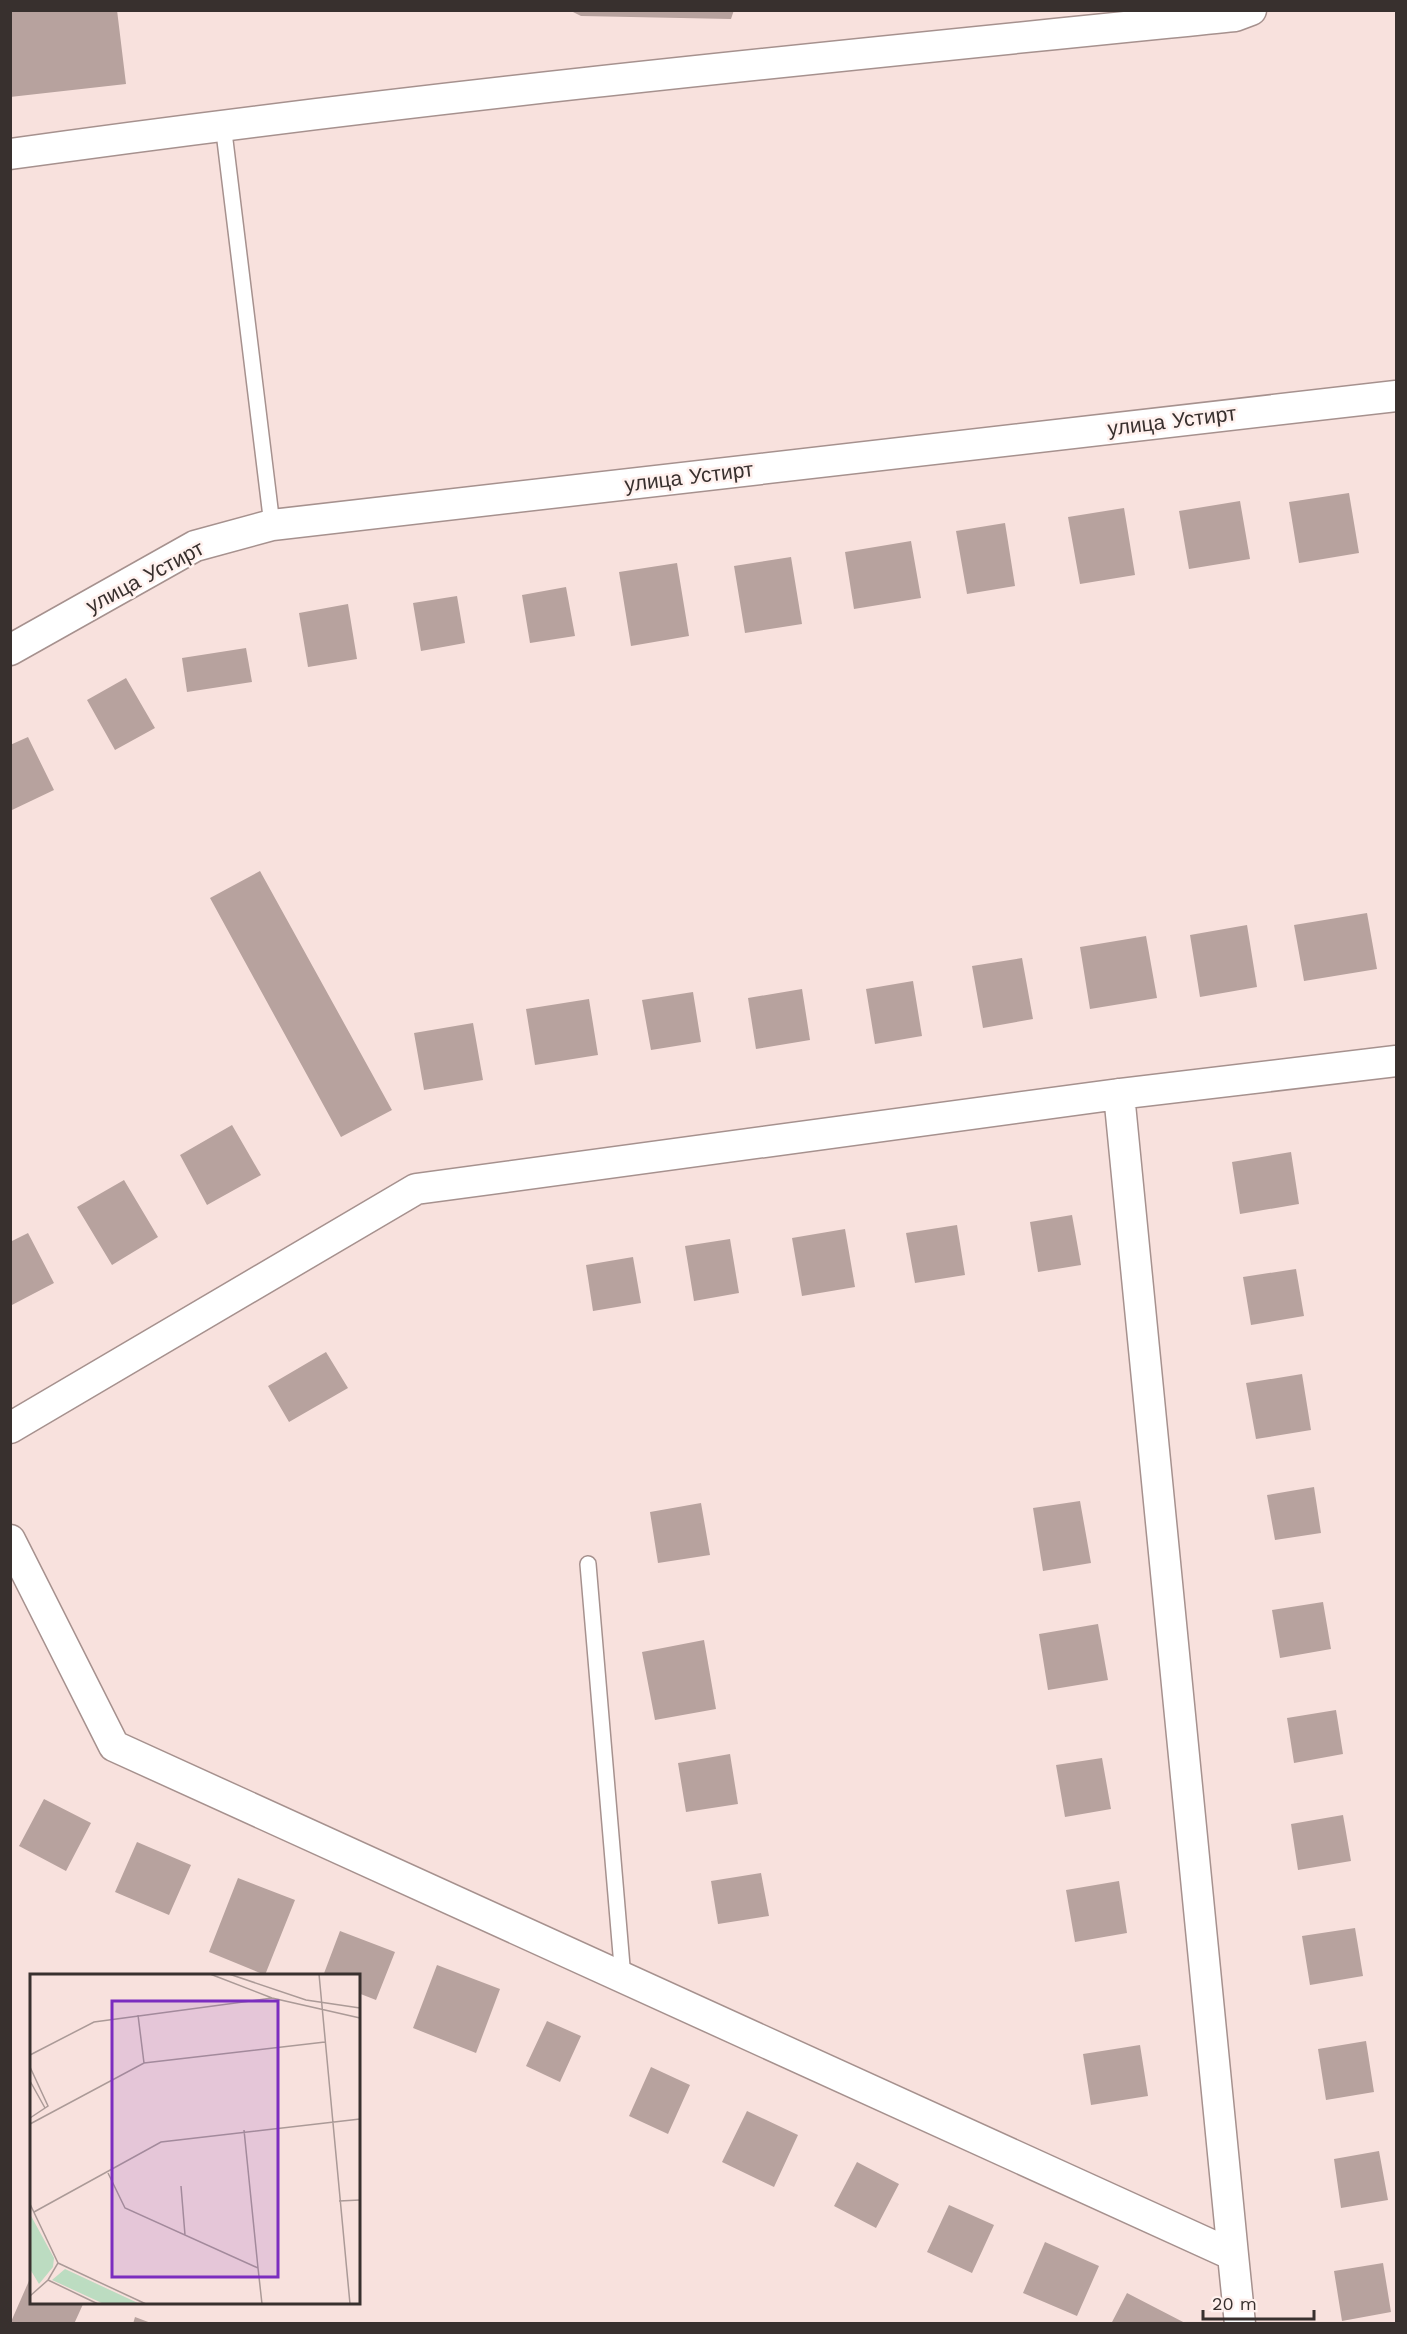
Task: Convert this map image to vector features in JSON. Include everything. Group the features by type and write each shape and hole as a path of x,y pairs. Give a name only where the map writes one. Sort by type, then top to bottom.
{"street":[{"path":"10,154 224,124 588,82 1235,16 1251,10"},
{"name":"улица Устирт","path":"10,650 195,546 272,525 1396,396"},
{"path":"10,1428 416,1190 1119,1094 1396,1061"},
{"path":"1119,1094 1240,2324"},
{"path":"10,1540 114,1746 1233,2255"}],"lane":[{"path":"224,124 272,525"},
{"path":"588,1564 623,1978"}],"building":[{"path":"10,10 117,10 126,84 10,97"},
{"path":"569,10 734,10 731,19 581,16"},
{"path":"1349,493 1359,553 1299,563 1289,502"},
{"path":"1240,501 1250,559 1189,569 1179,511"},
{"path":"1124,508 1135,575 1080,584 1068,517"},
{"path":"1005,523 1015,586 967,594 956,531"},
{"path":"911,541 921,598 854,609 845,552"},
{"path":"791,557 802,624 745,633 734,566"},
{"path":"677,563 689,636 631,646 619,572"},
{"path":"566,587 575,636 530,643 522,595"},
{"path":"457,596 465,643 421,651 413,603"},
{"path":"348,604 357,659 308,667 299,613"},
{"path":"246,648 252,682 187,692 182,658"},
{"path":"126,678 155,728 115,750 87,700"},
{"path":"28,737 54,790 12,810 10,745"},
{"path":"260,871 392,1110 341,1137 210,898"},
{"path":"1367,913 1377,969 1304,981 1294,925"},
{"path":"1247,925 1257,987 1200,997 1190,935"},
{"path":"1146,936 1157,998 1090,1009 1080,947"},
{"path":"1022,958 1033,1019 983,1028 972,966"},
{"path":"913,981 922,1036 875,1044 866,989"},
{"path":"802,989 810,1040 756,1049 748,998"},
{"path":"693,992 701,1042 651,1050 642,1000"},
{"path":"589,999 598,1055 535,1065 526,1009"},
{"path":"473,1023 483,1080 424,1090 414,1033"},
{"path":"232,1125 261,1175 207,1205 180,1155"},
{"path":"1291,1152 1299,1204 1240,1214 1232,1162"},
{"path":"124,1180 158,1237 112,1265 77,1207"},
{"path":"1072,1215 1081,1265 1038,1272 1030,1222"},
{"path":"957,1225 965,1275 915,1283 906,1233"},
{"path":"845,1229 855,1287 802,1296 792,1238"},
{"path":"28,1233 54,1283 10,1306 10,1242"},
{"path":"730,1239 739,1293 694,1301 685,1246"},
{"path":"633,1257 641,1303 593,1311 586,1265"},
{"path":"1296,1269 1304,1316 1251,1325 1243,1277"},
{"path":"326,1352 348,1388 289,1422 268,1386"},
{"path":"1302,1374 1311,1430 1256,1439 1246,1383"},
{"path":"1314,1487 1321,1533 1275,1540 1267,1495"},
{"path":"1080,1501 1091,1563 1043,1571 1033,1508"},
{"path":"701,1503 710,1555 658,1563 650,1512"},
{"path":"1323,1602 1331,1649 1280,1658 1272,1610"},
{"path":"1098,1624 1108,1680 1048,1690 1039,1634"},
{"path":"704,1640 716,1709 655,1720 642,1652"},
{"path":"1336,1710 1343,1754 1294,1763 1287,1718"},
{"path":"730,1754 738,1804 686,1812 678,1763"},
{"path":"1102,1758 1111,1809 1065,1817 1056,1765"},
{"path":"44,1799 91,1823 66,1871 19,1846"},
{"path":"1343,1815 1351,1861 1298,1870 1291,1824"},
{"path":"137,1842 191,1865 169,1915 115,1892"},
{"path":"761,1873 769,1916 718,1924 711,1881"},
{"path":"238,1878 295,1900 265,1974 209,1952"},
{"path":"1119,1881 1127,1933 1075,1942 1066,1890"},
{"path":"1355,1928 1363,1976 1310,1985 1302,1936"},
{"path":"340,1931 395,1952 376,2000 360,1994 360,1974 324,1974"},
{"path":"437,1965 500,1989 476,2053 413,2028"},
{"path":"547,2021 581,2036 560,2082 526,2066"},
{"path":"1366,2041 1374,2092 1326,2100 1318,2049"},
{"path":"1140,2045 1148,2096 1091,2105 1083,2054"},
{"path":"651,2067 690,2085 668,2134 629,2116"},
{"path":"747,2111 798,2135 774,2187 722,2162"},
{"path":"1379,2151 1388,2200 1341,2208 1334,2159"},
{"path":"857,2162 899,2184 876,2228 834,2206"},
{"path":"949,2205 994,2225 972,2273 927,2252"},
{"path":"1045,2242 1099,2266 1077,2316 1023,2293"},
{"path":"1383,2263 1391,2312 1342,2321 1334,2271"},
{"path":"30,2279 30,2304 83,2304 74,2324 10,2324"},
{"path":"1127,2293 1187,2324 1111,2324"},
{"path":"135,2317 151,2323 151,2324 133,2324"}]}
